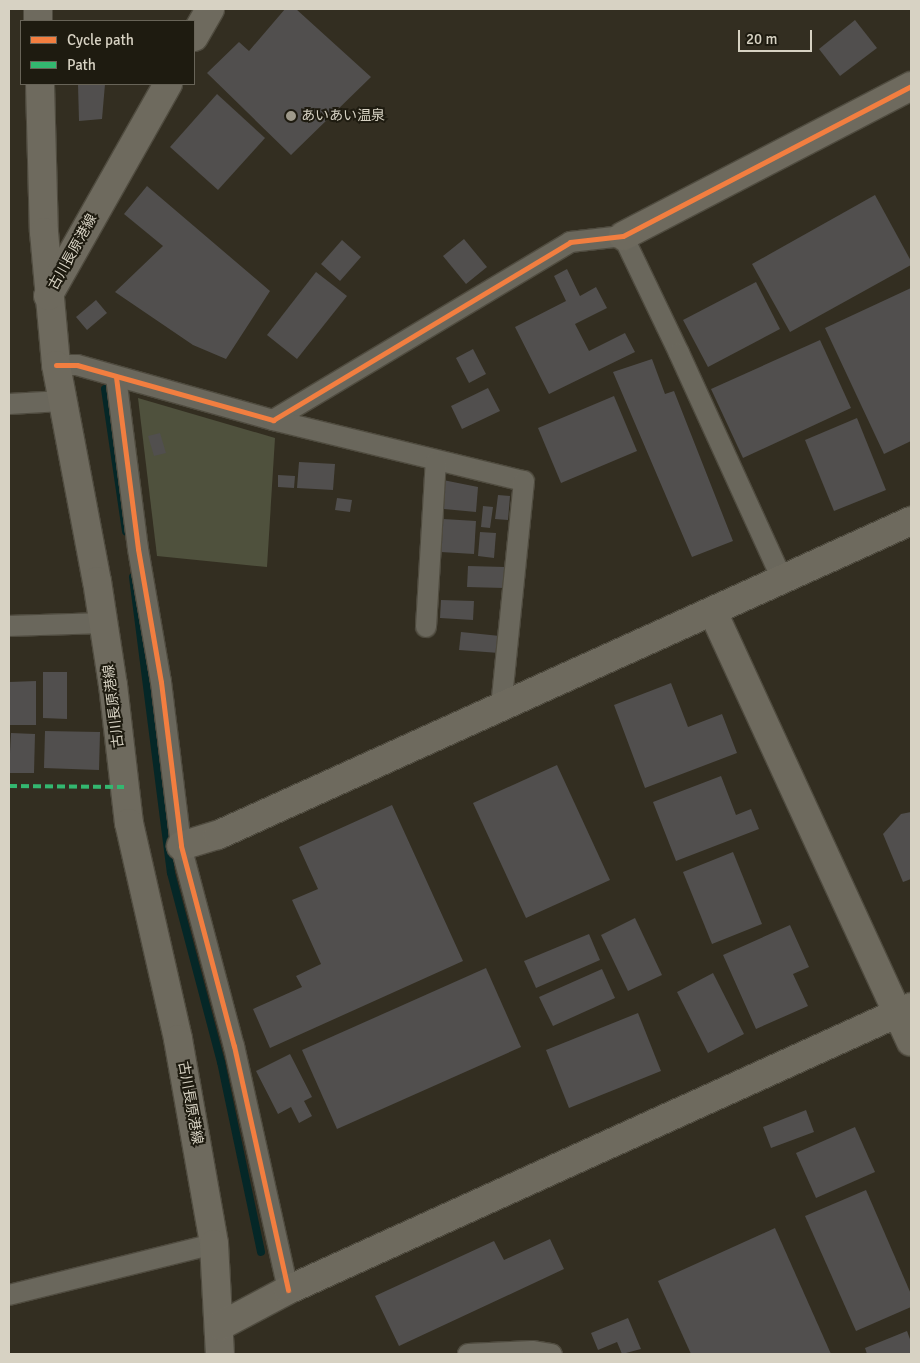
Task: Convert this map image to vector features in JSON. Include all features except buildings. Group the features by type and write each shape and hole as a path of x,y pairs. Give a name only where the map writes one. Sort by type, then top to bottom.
{"street":[{"path":"195,35 210,9"},
{"path":"40,85 44,232 48,296"},
{"name":"古川長原港線","path":"167,85 48,296 62,401 103,623 129,823 178,1038 214,1244 223,1346"},
{"path":"273,420 570,242 623,236 911,86"},
{"path":"623,236 679,353 782,579"},
{"path":"56,365 77,365 273,420 524,481 501,707"},
{"path":"116,377 138,549 161,682 181,846 234,1046 288,1290"},
{"path":"9,404 62,401"},
{"path":"426,628 436,461"},
{"path":"181,846 218,835 713,612 782,579 908,530"},
{"path":"713,612 905,1010 911,1042"},
{"path":"9,626 103,623"},
{"path":"223,1346 288,1290 905,1010"},
{"path":"9,1295 214,1244"},
{"path":"468,1354 532,1350 552,1354"}],"green space":[{"path":"138,398 275,438 267,567 157,556"}],"waterway":[{"path":"105,389 126,531"},
{"path":"133,577 171,873 221,1062 261,1252"}],"marked path":[{"path":"9,786 124,787"}],"cycle path":[{"path":"56,365 77,365 273,420 570,242 623,236 911,86"},
{"path":"116,377 138,549 161,682 181,846 234,1046 288,1290"}],"place":[{"name":"あいあい温泉","path":"291,116"}]}
